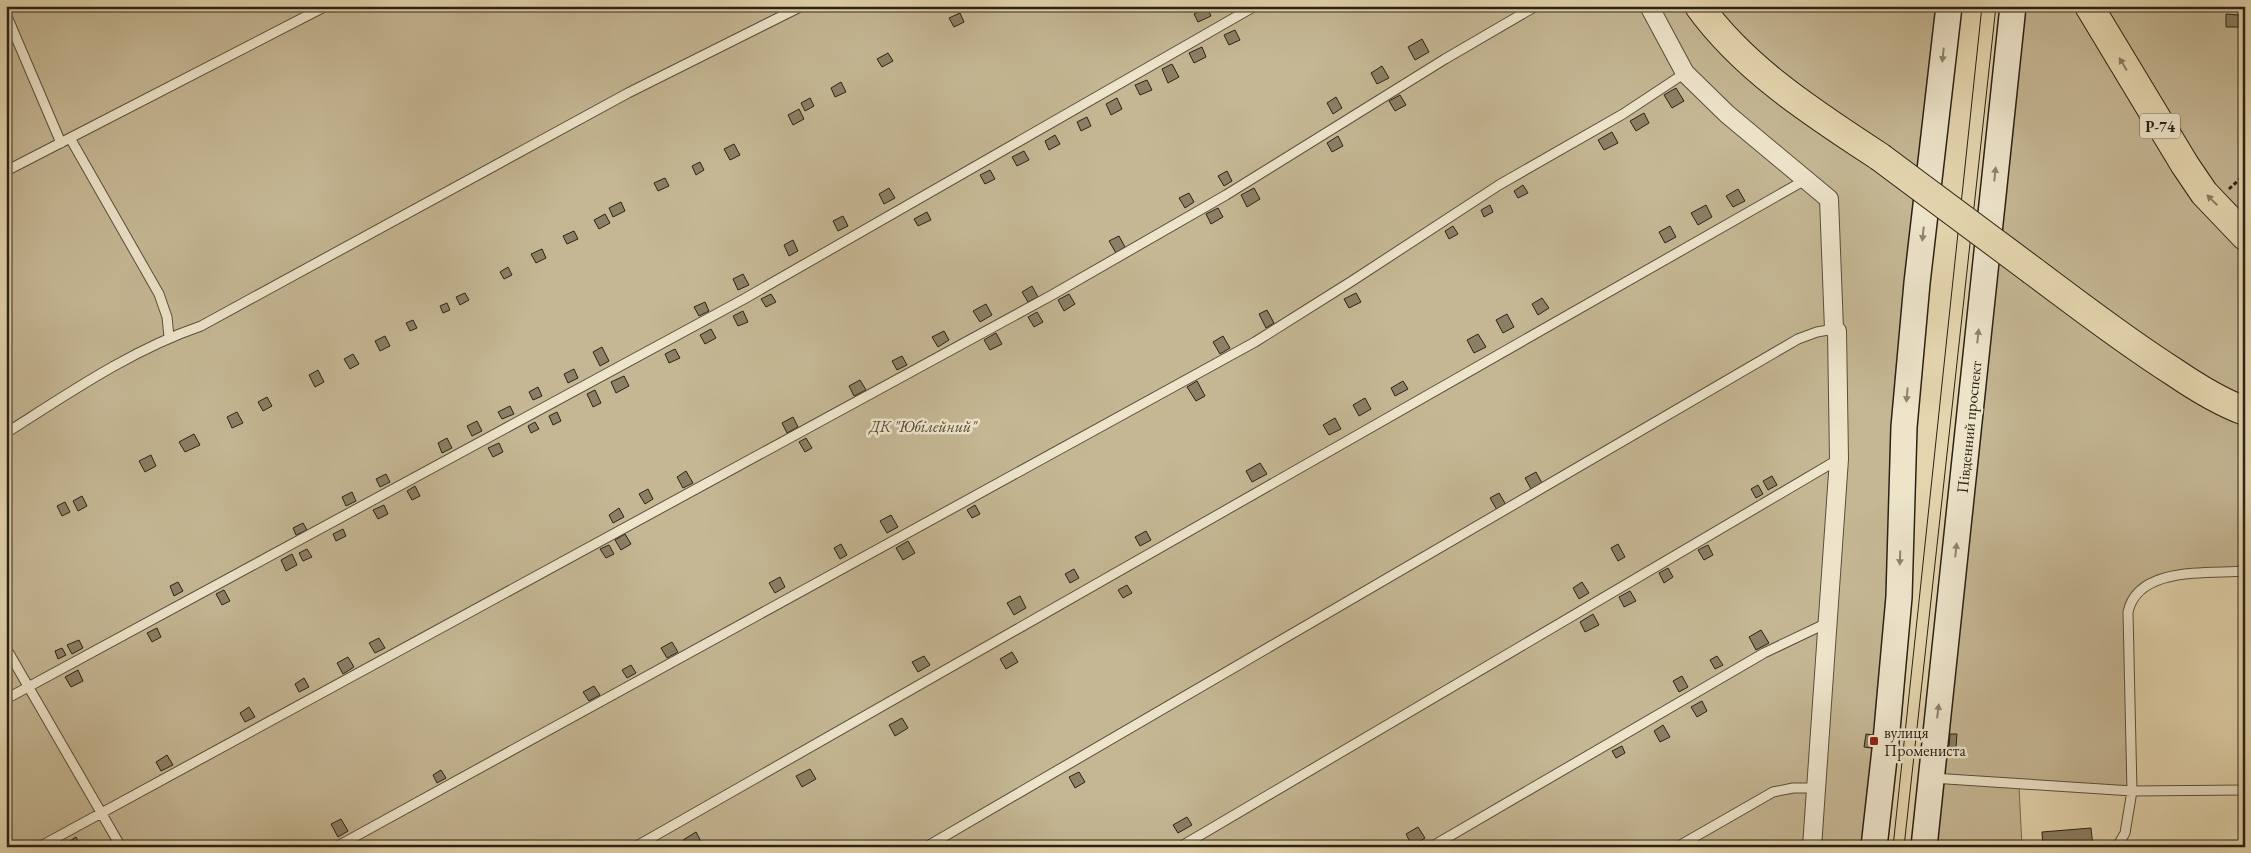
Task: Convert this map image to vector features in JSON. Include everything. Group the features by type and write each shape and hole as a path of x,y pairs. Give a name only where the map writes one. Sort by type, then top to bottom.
{"main road":[{"path":"1699,6 1712,24 1744,57 1798,100 1880,157 2140,351 2193,385 2233,407 2245,411"},
{"path":"1874,847 1899,597 1904,427 1917,283 1949,6"},
{"name":"Південний проспект","path":"1924,847 2012,6"},
{"name":"Р-74","path":"2089,6 2185,165 2204,193 2245,236"}],"street":[{"path":"1649,6 1685,73 1727,114 1829,199 1839,459 1812,847"}],"lane":[{"path":"6,171 326,6"},
{"path":"6,433 95,376 168,337 201,326 628,93 802,6"},
{"path":"6,699 744,298 1255,6"},
{"path":"40,847 1052,295 1226,195 1446,59 1536,6"},
{"path":"6,14 60,143"},
{"path":"336,847 1254,342 1352,281 1499,185 1623,114 1685,73"},
{"path":"70,138 159,294 166,318 168,337"},
{"path":"635,847 1805,180"},
{"path":"926,847 1798,339 1817,332 1835,330"},
{"path":"1180,847 1839,459"},
{"path":"2117,847 2125,832 2132,791 2128,612 2131,600 2144,586 2166,577 2245,571"},
{"path":"1431,847 1764,653 1828,623"},
{"path":"6,648 121,847"},
{"path":"1932,778 2132,791 2245,790"},
{"path":"1677,847 1773,792 1793,788 1816,788"}],"green space":[{"name":"ДК \"Юбілейний\"","path":"6,6 1949,6 1874,847 6,847"},
{"path":"2013,6 2245,6 2245,571 2166,577 2131,600 2132,791 2019,786 2022,847 1922,847"}],"building":[{"path":"1207,7 1211,16 1198,22 1194,14"},
{"path":"960,13 964,22 954,27 949,18"},
{"path":"2226,14 2239,15 2239,27 2226,27"},
{"path":"1235,30 1240,40 1229,45 1224,35"},
{"path":"1422,39 1429,52 1415,60 1408,47"},
{"path":"1202,47 1206,57 1194,63 1189,53"},
{"path":"888,53 893,61 882,67 877,59"},
{"path":"1172,64 1179,77 1168,83 1162,69"},
{"path":"1382,66 1389,78 1377,84 1371,73"},
{"path":"1147,80 1152,90 1140,95 1135,85"},
{"path":"841,82 846,92 835,97 831,88"},
{"path":"1676,88 1684,101 1672,108 1664,95"},
{"path":"1400,95 1406,105 1395,111 1389,101"},
{"path":"1336,97 1342,108 1333,114 1327,103"},
{"path":"810,98 814,106 805,111 801,103"},
{"path":"1117,98 1122,109 1111,115 1106,104"},
{"path":"799,109 804,119 793,125 788,115"},
{"path":"1644,113 1649,123 1636,131 1630,121"},
{"path":"1087,117 1091,126 1081,131 1077,122"},
{"path":"1612,132 1618,143 1604,150 1598,140"},
{"path":"1055,135 1060,144 1049,150 1045,141"},
{"path":"1338,136 1343,146 1332,152 1327,143"},
{"path":"734,144 740,155 730,160 724,149"},
{"path":"1024,151 1029,160 1017,166 1012,157"},
{"path":"700,162 704,170 696,175 692,166"},
{"path":"990,170 995,179 985,184 980,175"},
{"path":"1227,171 1232,181 1224,186 1218,176"},
{"path":"665,178 669,186 658,191 654,183"},
{"path":"1523,185 1528,193 1518,198 1514,191"},
{"path":"889,188 895,198 884,204 879,194"},
{"path":"1254,188 1260,199 1247,207 1241,195"},
{"path":"1738,189 1745,201 1733,207 1726,196"},
{"path":"1189,193 1194,202 1185,208 1179,198"},
{"path":"621,202 625,211 613,217 609,208"},
{"path":"1490,205 1493,212 1484,217 1481,210"},
{"path":"1706,205 1712,217 1698,225 1691,213"},
{"path":"1218,208 1223,217 1211,224 1206,214"},
{"path":"927,212 931,220 918,226 914,219"},
{"path":"605,214 610,223 599,229 594,220"},
{"path":"843,216 848,226 838,231 833,221"},
{"path":"1453,226 1458,234 1449,239 1445,231"},
{"path":"1670,226 1676,237 1665,243 1659,232"},
{"path":"574,231 578,239 567,244 563,236"},
{"path":"1119,236 1125,247 1116,253 1109,241"},
{"path":"793,240 798,251 789,256 784,245"},
{"path":"542,249 546,258 536,263 531,254"},
{"path":"508,267 512,275 504,279 500,272"},
{"path":"743,274 749,285 738,290 733,279"},
{"path":"1032,286 1038,297 1028,302 1022,292"},
{"path":"465,293 469,300 460,305 456,297"},
{"path":"1356,293 1361,302 1349,308 1344,299"},
{"path":"771,294 776,302 766,307 761,299"},
{"path":"1069,294 1075,304 1064,311 1058,300"},
{"path":"1542,298 1549,308 1538,315 1532,304"},
{"path":"705,302 709,311 699,316 694,307"},
{"path":"447,303 450,310 443,313 440,306"},
{"path":"986,304 992,315 980,322 973,311"},
{"path":"1267,310 1274,323 1266,328 1259,314"},
{"path":"743,311 748,322 738,326 733,316"},
{"path":"1037,312 1043,322 1034,327 1028,317"},
{"path":"1507,314 1514,327 1503,333 1496,320"},
{"path":"413,320 417,328 410,331 406,323"},
{"path":"711,329 716,338 705,344 700,335"},
{"path":"944,331 949,340 938,347 932,337"},
{"path":"996,333 1002,344 990,350 984,340"},
{"path":"1478,334 1486,347 1474,353 1467,340"},
{"path":"385,336 390,346 380,351 375,341"},
{"path":"1223,336 1230,348 1220,354 1213,342"},
{"path":"602,347 609,361 600,366 593,352"},
{"path":"675,349 680,358 669,363 665,354"},
{"path":"353,354 359,364 350,369 344,359"},
{"path":"902,356 907,365 897,370 892,361"},
{"path":"574,369 578,378 568,383 564,374"},
{"path":"318,370 324,382 315,387 309,375"},
{"path":"624,376 629,386 616,393 611,382"},
{"path":"860,380 866,390 854,396 849,386"},
{"path":"1197,381 1205,396 1196,401 1187,387"},
{"path":"1403,381 1408,389 1395,396 1391,388"},
{"path":"538,387 542,396 533,400 529,392"},
{"path":"595,390 601,403 593,407 587,394"},
{"path":"267,397 272,406 263,411 258,402"},
{"path":"1365,398 1371,409 1359,416 1353,405"},
{"path":"510,406 514,414 502,419 498,412"},
{"path":"237,412 243,423 232,428 227,417"},
{"path":"557,412 561,421 553,425 549,416"},
{"path":"793,417 798,427 787,433 782,423"},
{"path":"1335,418 1341,429 1329,435 1323,425"},
{"path":"477,421 482,431 472,436 467,426"},
{"path":"535,422 539,429 531,433 528,426"},
{"path":"194,434 200,445 185,452 179,442"},
{"path":"447,438 452,448 442,453 438,443"},
{"path":"806,438 812,448 805,452 799,442"},
{"path":"499,443 503,452 493,457 488,448"},
{"path":"151,455 156,466 145,472 139,461"},
{"path":"1260,463 1267,474 1252,482 1246,471"},
{"path":"686,471 693,483 683,488 677,477"},
{"path":"1536,472 1542,483 1531,489 1525,478"},
{"path":"386,474 390,482 380,487 376,479"},
{"path":"1772,476 1777,485 1768,490 1763,481"},
{"path":"1758,485 1763,494 1756,498 1751,489"},
{"path":"415,486 420,496 412,500 407,491"},
{"path":"648,489 653,499 645,504 639,494"},
{"path":"352,492 356,501 346,506 342,497"},
{"path":"1499,493 1506,505 1497,510 1490,498"},
{"path":"82,496 87,506 78,511 73,501"},
{"path":"65,502 70,512 62,516 57,506"},
{"path":"384,505 388,514 378,519 373,510"},
{"path":"975,505 980,514 972,518 967,510"},
{"path":"619,508 624,517 613,523 609,515"},
{"path":"891,515 898,527 887,533 880,521"},
{"path":"303,523 307,530 296,535 293,528"},
{"path":"343,529 346,536 336,541 333,534"},
{"path":"1146,531 1151,540 1140,546 1135,537"},
{"path":"625,534 631,544 621,550 615,540"},
{"path":"908,541 915,553 903,560 896,548"},
{"path":"841,544 847,555 840,559 834,548"},
{"path":"1618,544 1625,557 1618,561 1611,548"},
{"path":"609,545 614,554 606,558 600,549"},
{"path":"1708,545 1713,555 1704,560 1698,550"},
{"path":"307,549 312,557 303,561 299,553"},
{"path":"292,554 297,565 286,571 281,560"},
{"path":"1668,568 1673,577 1664,583 1659,573"},
{"path":"1074,569 1079,578 1070,583 1065,574"},
{"path":"780,577 785,587 775,593 769,583"},
{"path":"178,582 183,591 174,596 170,586"},
{"path":"1582,582 1589,593 1579,599 1573,588"},
{"path":"1127,585 1132,593 1123,598 1118,590"},
{"path":"224,590 230,601 222,605 216,594"},
{"path":"1630,591 1636,601 1624,607 1619,597"},
{"path":"1020,596 1026,608 1014,615 1007,603"},
{"path":"1593,614 1599,625 1585,632 1580,622"},
{"path":"157,628 161,637 152,642 147,633"},
{"path":"1761,630 1769,643 1756,650 1749,637"},
{"path":"379,638 385,648 375,653 369,643"},
{"path":"79,640 83,648 72,654 67,645"},
{"path":"672,642 678,652 667,658 661,648"},
{"path":"62,648 66,655 58,659 55,651"},
{"path":"1012,652 1018,662 1006,669 1000,659"},
{"path":"924,656 930,665 918,672 912,662"},
{"path":"1717,656 1723,665 1715,669 1710,660"},
{"path":"348,657 354,667 343,674 337,663"},
{"path":"631,665 636,673 627,678 622,670"},
{"path":"78,670 83,681 71,687 65,677"},
{"path":"1682,676 1688,687 1679,692 1673,681"},
{"path":"304,678 309,687 299,692 295,684"},
{"path":"594,686 600,695 589,701 583,692"},
{"path":"1702,701 1707,711 1697,717 1691,707"},
{"path":"249,707 255,717 245,722 240,713"},
{"path":"902,718 908,728 895,736 889,725"},
{"path":"1663,725 1670,737 1660,742 1654,731"},
{"path":"1866,734 1873,735 1871,748 1864,747"},
{"path":"1950,734 1957,734 1956,747 1949,747"},
{"path":"1622,746 1625,753 1616,758 1612,751"},
{"path":"167,755 173,765 161,771 156,762"},
{"path":"810,769 816,779 802,787 796,776"},
{"path":"441,770 446,778 437,783 433,775"},
{"path":"1079,772 1085,782 1075,788 1069,777"},
{"path":"1187,817 1192,825 1178,833 1173,825"},
{"path":"341,819 348,831 338,837 331,824"},
{"path":"1418,827 1425,838 1412,846 1406,834"},
{"path":"2091,828 2093,847 2043,847 2042,832"},
{"path":"696,832 704,847 687,847 683,840"},
{"path":"76,837 81,847 67,847 65,844"}],"tram line":[{"path":"1893,847 1982,6"},
{"path":"1904,847 1996,6"}],"place":[{"name":"вулиця Промениста","path":"1874,741"}]}
